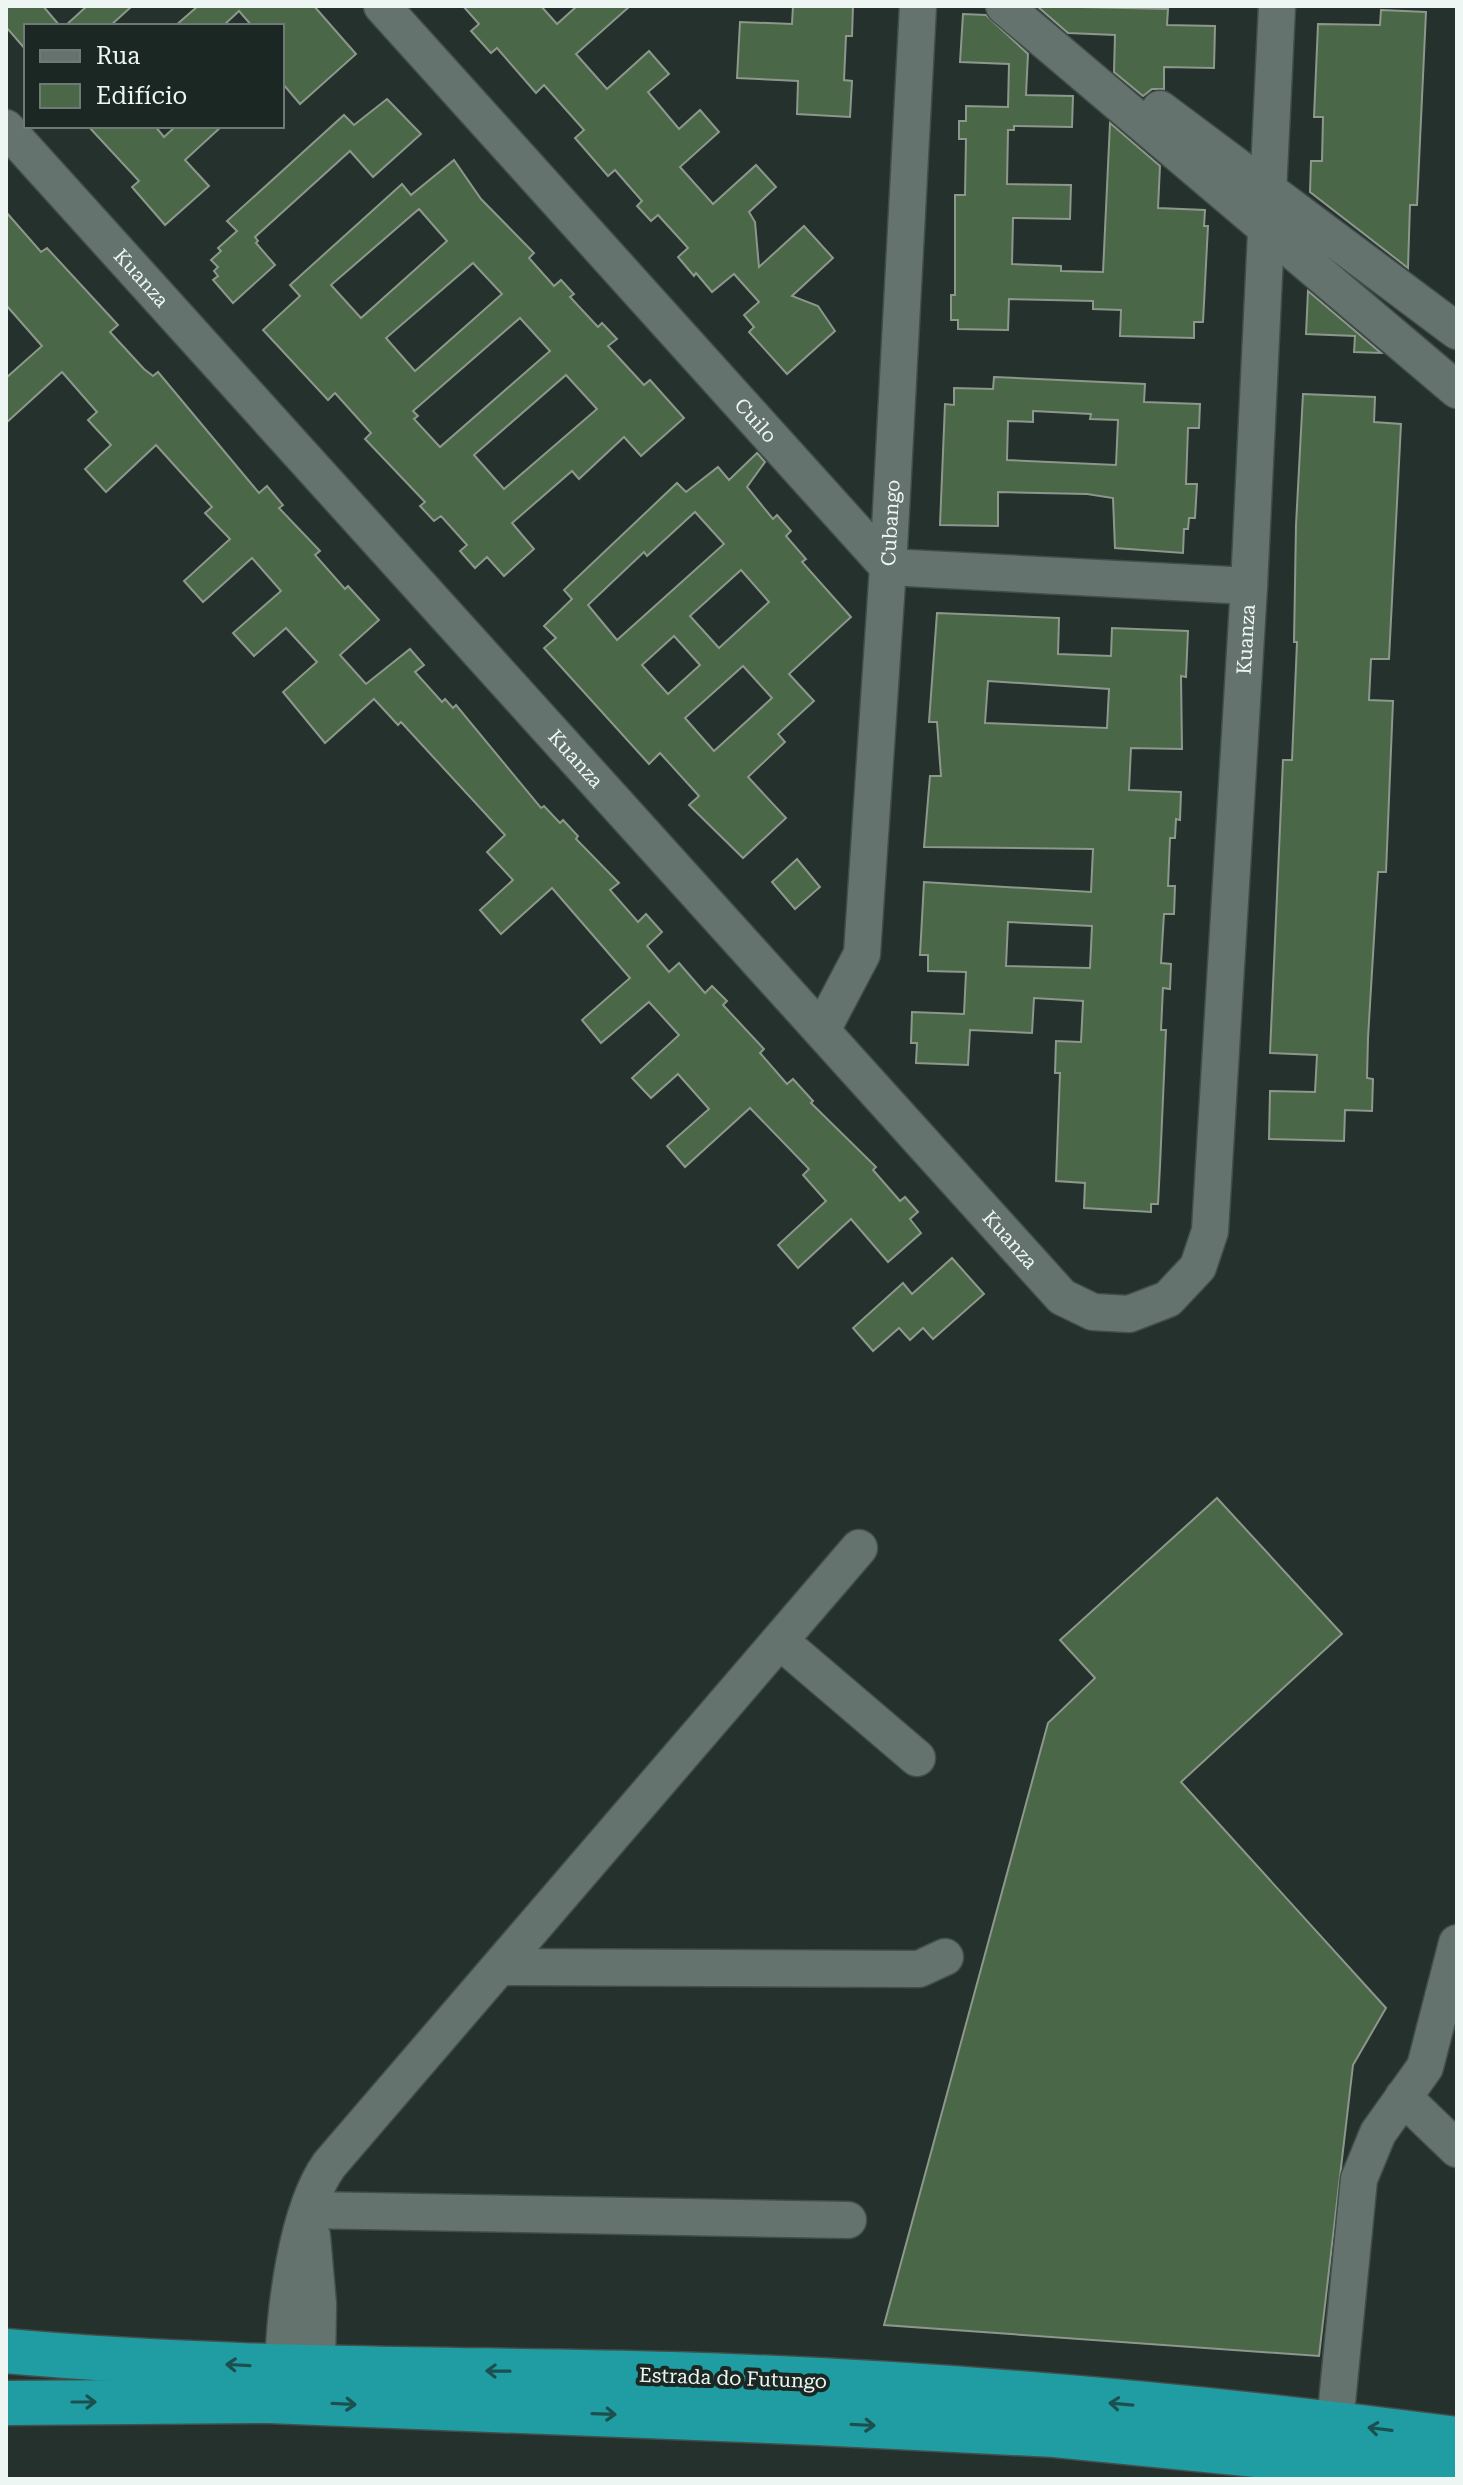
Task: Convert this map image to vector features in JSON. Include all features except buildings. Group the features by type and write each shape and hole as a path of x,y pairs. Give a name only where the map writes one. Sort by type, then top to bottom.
{"highway":[{"name":"Estrada do Futungo","path":"6,2351 300,2368 824,2381 1335,2423 1457,2439"},
{"name":"Estrada do Futungo","path":"6,2403 269,2401 818,2423 1055,2435 1457,2475"}],"street":[{"name":"Cuilo","path":"382,6 888,567"},
{"name":"Cubango","path":"822,1030 862,954 888,567 918,6"},
{"path":"1004,6 1457,390"},
{"path":"1022,6 1457,331"},
{"name":"Kuanza","path":"6,128 1062,1297 1093,1312 1129,1314 1168,1299 1198,1267 1210,1231 1249,586 1277,6"},
{"path":"888,567 1249,586"},
{"path":"300,2368 318,2304 309,2210 320,2178 859,1548"},
{"path":"780,1641 917,1758"},
{"path":"1335,2423 1359,2179 1378,2133 1425,2067 1457,1943"},
{"path":"500,1967 919,1969 945,1957"},
{"path":"1403,2097 1457,2149"},
{"path":"309,2210 848,2220"}]}
